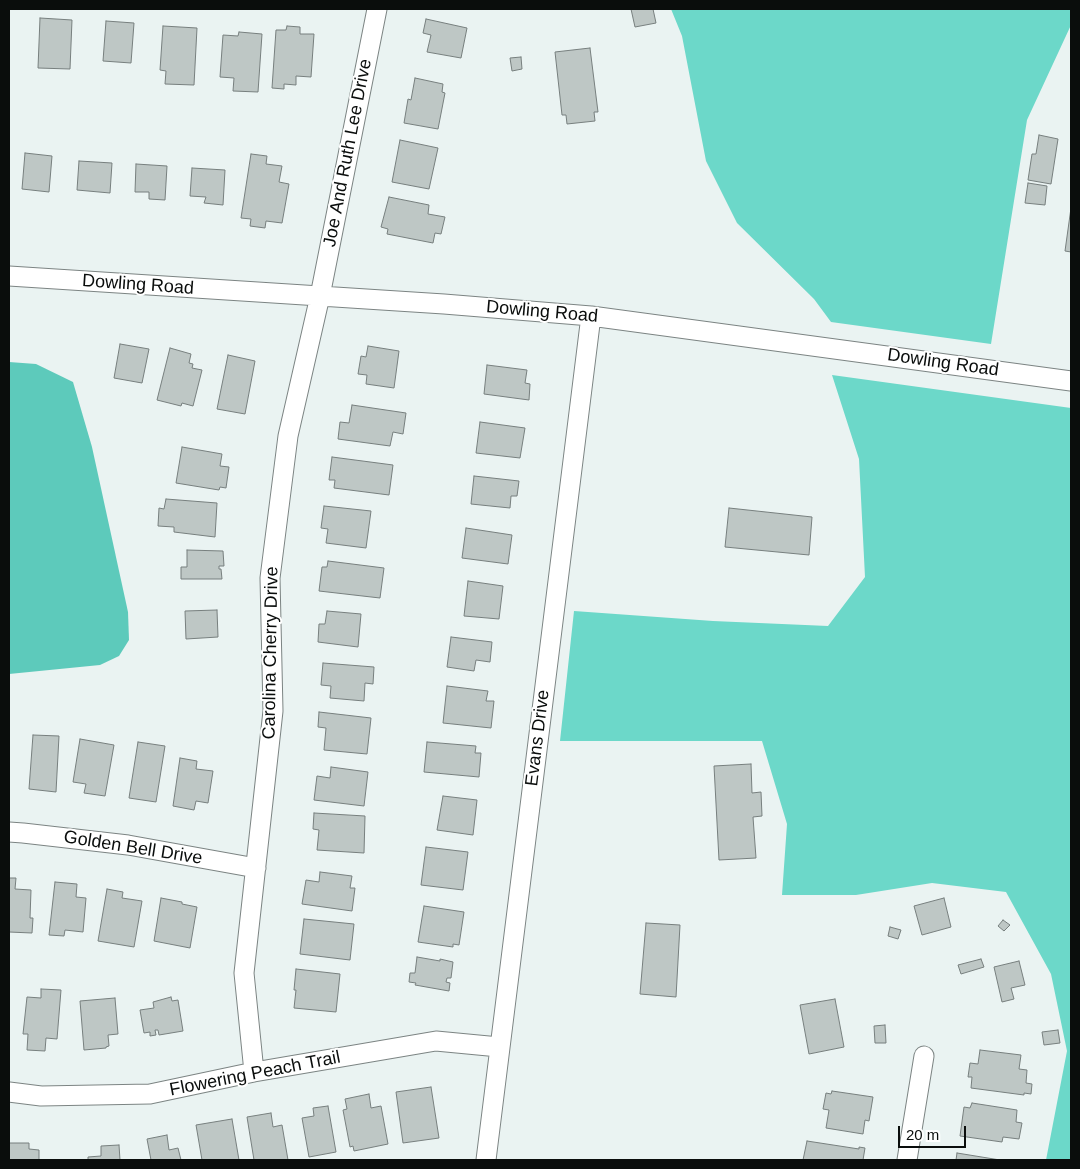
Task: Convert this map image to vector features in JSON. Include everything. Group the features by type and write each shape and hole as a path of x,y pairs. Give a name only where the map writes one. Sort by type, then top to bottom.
{"street":[{"name":"Joe And Ruth Lee Drive","path":"320,296 377,9"},
{"name":"Dowling Road","path":"9,276 444,304 590,316 1071,381"},
{"name":"Carolina Cherry Drive","path":"254,1072 244,973 273,711 270,578 288,436 320,296"},
{"name":"Evans Drive","path":"486,1160 590,316"},
{"name":"Golden Bell Drive","path":"9,832 23,832 128,845 256,868"},
{"name":"Flowering Peach Trail","path":"9,1092 41,1096 150,1094 254,1072 436,1041 500,1047"},
{"path":"907,1160 924,1056"}],"shaded area":[{"path":"671,9 1071,9 1071,25 1027,120 991,344 831,322 814,299 737,223 706,161 682,36"},
{"path":"9,362 36,364 73,382 92,447 128,612 129,640 119,656 100,665 9,674"},
{"path":"832,375 1071,408 1071,1160 1046,1160 1067,1051 1051,974 1006,892 932,883 856,895 782,895 787,824 762,741 560,741 574,611 713,621 828,626 865,577 859,459"}],"building":[{"path":"631,9 653,9 656,23 635,27"},
{"path":"40,18 72,20 70,69 38,68"},
{"path":"426,19 467,28 461,58 427,52 431,35 423,33"},
{"path":"106,21 134,23 131,63 103,61"},
{"path":"163,26 197,28 194,85 165,84 166,71 160,70"},
{"path":"287,26 300,27 300,34 314,34 311,77 296,76 296,85 284,84 284,89 272,88 276,30 286,30"},
{"path":"239,32 262,34 258,92 233,91 234,78 220,77 223,35 238,36"},
{"path":"590,48 598,112 594,112 595,121 567,124 566,115 562,115 555,52"},
{"path":"521,57 522,69 512,71 510,58"},
{"path":"415,78 443,84 442,92 445,93 438,129 404,123 408,99 411,100"},
{"path":"1039,135 1058,139 1051,184 1028,180 1032,154 1036,154"},
{"path":"400,140 438,148 429,189 392,182"},
{"path":"25,153 52,156 49,192 22,189"},
{"path":"251,154 267,156 266,164 282,166 279,182 289,184 282,223 266,221 265,228 250,226 251,219 241,218"},
{"path":"79,161 112,163 110,193 77,190"},
{"path":"136,164 167,166 165,200 149,199 149,192 135,192"},
{"path":"192,168 225,170 223,205 204,203 206,197 190,196"},
{"path":"1028,183 1047,186 1045,205 1025,203"},
{"path":"389,197 429,205 428,214 445,217 441,234 435,233 433,243 387,234 388,229 381,227"},
{"path":"1071,208 1071,252 1065,251"},
{"path":"120,344 149,349 142,383 114,378"},
{"path":"368,346 399,351 394,388 366,384 367,375 358,374 361,356 366,357"},
{"path":"170,348 191,354 189,363 193,364 192,368 202,370 193,406 182,403 181,406 157,400"},
{"path":"228,355 255,361 245,414 217,409"},
{"path":"487,365 527,370 525,383 530,384 529,400 484,394"},
{"path":"352,405 406,413 403,434 393,432 390,446 338,439 340,422 349,423"},
{"path":"480,422 525,428 520,458 476,453"},
{"path":"182,447 222,454 220,466 229,467 226,488 220,487 219,490 176,483"},
{"path":"332,457 393,465 389,495 334,488 335,480 329,480"},
{"path":"474,476 519,481 517,496 511,496 510,508 471,504"},
{"path":"166,499 217,503 215,537 174,532 174,527 158,526 159,508 164,509"},
{"path":"324,506 371,511 366,548 326,543 328,529 321,528"},
{"path":"729,508 812,517 809,555 725,547"},
{"path":"466,528 512,535 508,564 462,558"},
{"path":"187,550 223,551 224,566 219,566 222,579 181,579 181,567 187,567"},
{"path":"328,561 384,568 380,598 319,591 322,567 327,567"},
{"path":"468,581 503,586 499,619 464,616"},
{"path":"217,610 218,637 186,639 185,611"},
{"path":"327,611 361,614 358,647 318,642 319,624 325,624"},
{"path":"451,637 492,642 490,662 476,660 474,671 447,667"},
{"path":"323,663 374,667 373,684 365,683 364,701 330,698 331,686 321,685"},
{"path":"447,686 488,691 486,701 494,701 491,728 443,723"},
{"path":"319,712 371,718 367,754 324,750 326,728 318,727"},
{"path":"33,735 59,736 56,792 29,789"},
{"path":"80,739 114,745 105,796 84,793 86,784 73,782"},
{"path":"138,742 165,746 156,802 129,798"},
{"path":"427,742 476,746 475,753 481,753 479,777 424,772"},
{"path":"180,758 197,761 196,769 213,771 208,803 196,801 194,810 173,806"},
{"path":"751,764 752,793 761,792 762,816 753,817 756,858 719,860 714,766"},
{"path":"331,767 368,772 364,806 314,800 317,776 330,778"},
{"path":"443,796 477,800 473,835 437,830"},
{"path":"314,813 365,816 364,853 317,850 319,830 313,829"},
{"path":"426,847 468,852 463,890 421,885"},
{"path":"320,872 352,876 350,888 355,888 352,911 302,904 306,880 319,882"},
{"path":"9,878 16,878 15,889 31,890 30,918 33,918 32,933 9,932"},
{"path":"55,882 77,884 76,897 86,898 83,932 65,930 64,936 49,935"},
{"path":"107,889 123,892 122,898 142,901 134,947 98,941"},
{"path":"161,898 197,907 190,948 154,941"},
{"path":"944,898 951,927 922,935 914,906"},
{"path":"424,906 464,912 459,945 453,944 453,947 418,942"},
{"path":"304,919 354,924 350,960 300,954"},
{"path":"1003,920 1010,925 1004,931 998,926"},
{"path":"646,923 680,925 676,997 640,994"},
{"path":"890,927 901,930 898,939 888,936"},
{"path":"417,957 453,962 451,978 447,978 446,982 450,983 449,991 415,985 416,983 409,982 410,973 415,973"},
{"path":"981,959 984,967 961,974 958,965"},
{"path":"1019,961 1025,985 1011,988 1014,999 1002,1002 994,967"},
{"path":"296,969 340,974 336,1012 294,1008"},
{"path":"41,989 61,990 57,1039 46,1038 45,1051 27,1050 28,1034 23,1034 27,997 41,998"},
{"path":"171,997 172,1001 178,1000 183,1031 159,1035 158,1030 155,1030 156,1035 150,1036 150,1032 144,1033 140,1010 154,1008 153,1002"},
{"path":"115,998 118,1034 108,1035 109,1046 106,1048 84,1050 80,1001"},
{"path":"835,999 844,1047 809,1054 800,1005"},
{"path":"885,1025 886,1043 875,1043 874,1026"},
{"path":"1058,1030 1060,1043 1044,1045 1042,1032"},
{"path":"980,1050 1021,1055 1019,1069 1027,1070 1026,1083 1032,1084 1031,1094 1024,1093 1024,1095 971,1088 972,1077 968,1077 970,1063 978,1064"},
{"path":"431,1087 439,1138 403,1143 396,1092"},
{"path":"832,1091 873,1097 869,1121 865,1120 863,1134 826,1128 829,1110 823,1109 826,1093 831,1094"},
{"path":"369,1094 371,1108 381,1106 388,1144 354,1151 353,1146 350,1147 343,1110 347,1109 345,1099"},
{"path":"972,1103 1017,1110 1016,1122 1022,1123 1019,1139 1003,1137 1002,1142 960,1136 964,1107 970,1108"},
{"path":"328,1106 336,1152 309,1157 302,1118 314,1116 313,1108"},
{"path":"271,1113 273,1127 282,1125 288,1160 254,1160 247,1117"},
{"path":"232,1119 239,1160 202,1160 196,1125"},
{"path":"167,1135 169,1150 178,1148 181,1160 151,1160 147,1139"},
{"path":"807,1141 859,1149 859,1147 865,1148 863,1160 803,1160"},
{"path":"9,1143 29,1143 29,1149 39,1150 39,1160 9,1160"},
{"path":"119,1145 120,1160 88,1160 88,1157 101,1156 101,1146"},
{"path":"957,1153 1000,1160 956,1160"}]}
